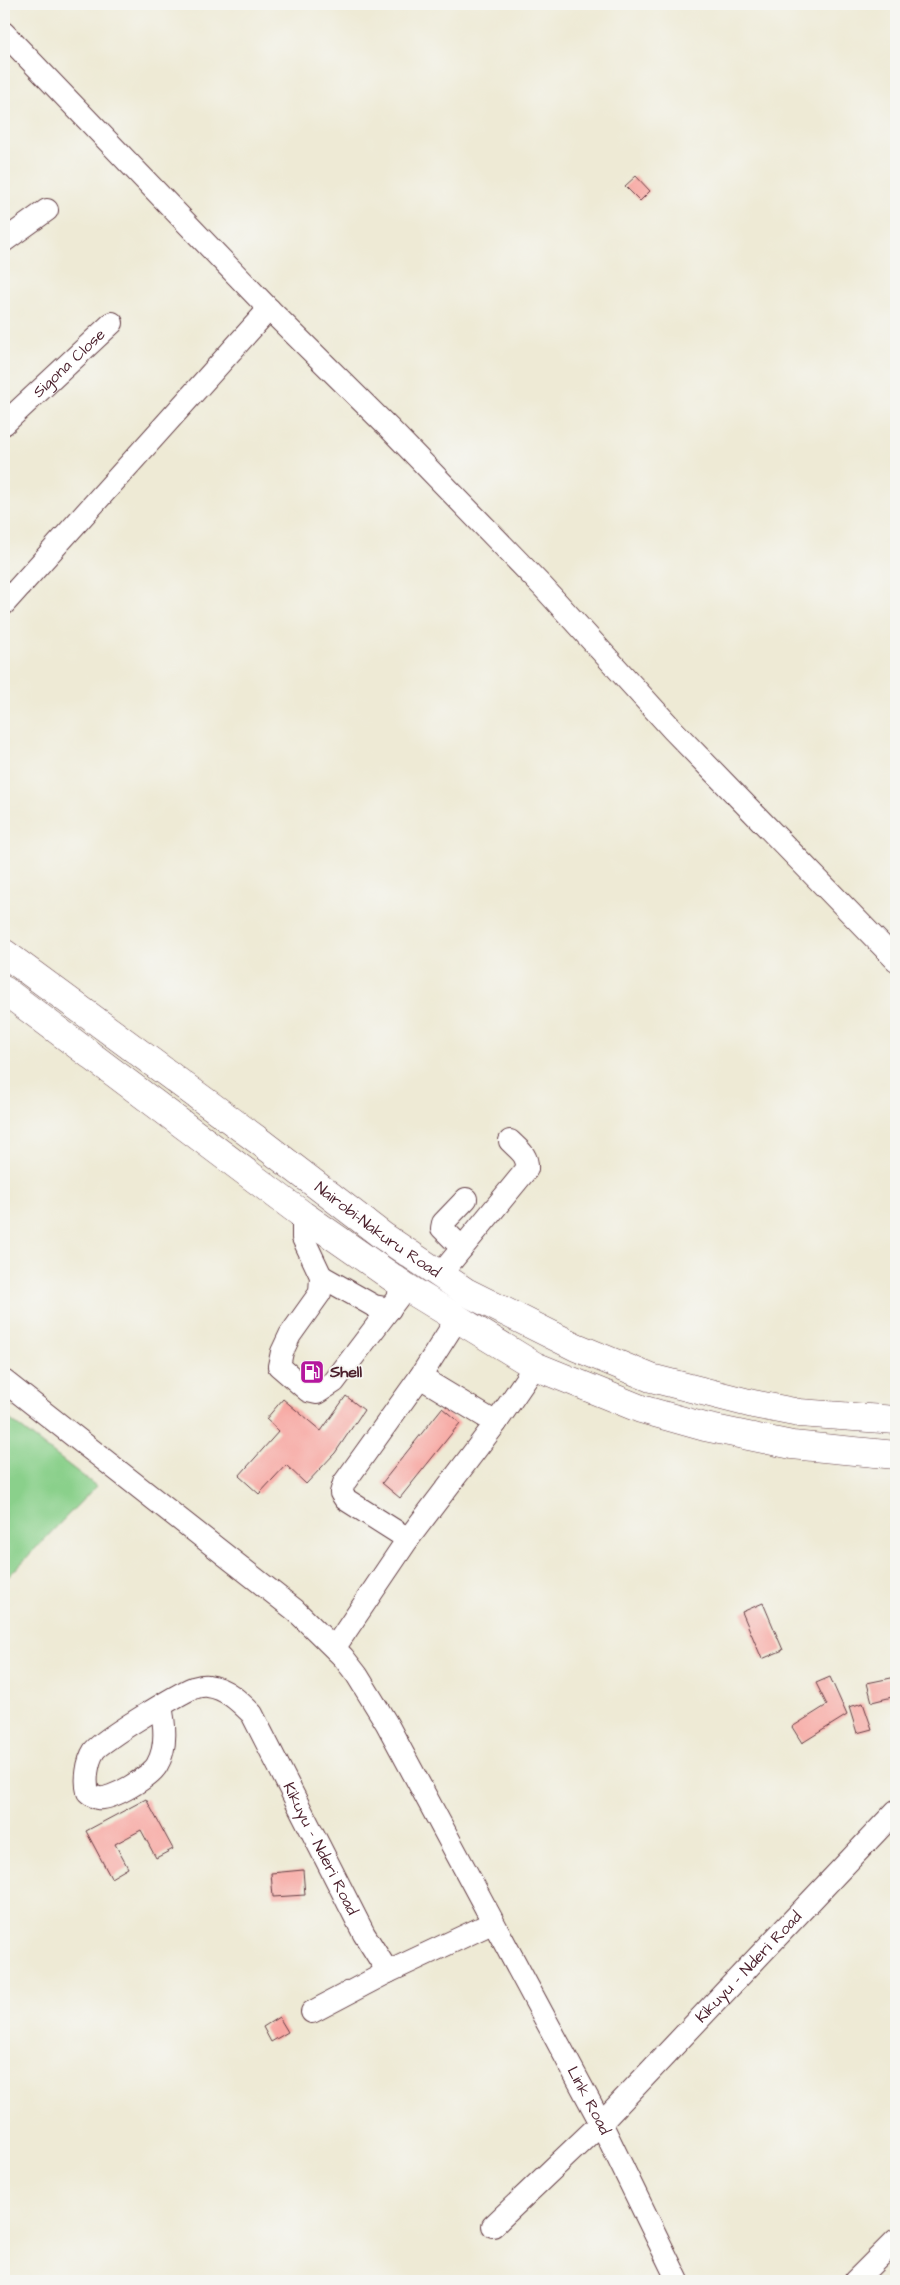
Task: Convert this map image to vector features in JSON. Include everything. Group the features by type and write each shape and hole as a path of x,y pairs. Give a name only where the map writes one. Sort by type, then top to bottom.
{"highway":[{"name":"Nairobi-Nakuru Road","path":"4,953 259,1141 383,1236 466,1292 576,1347 651,1378 753,1404 799,1413 896,1420"},
{"path":"4,990 303,1215 406,1287 535,1366 641,1409 705,1427 792,1445 896,1455"}],"street":[{"path":"4,33 269,309 405,444 543,587 674,730 896,960"},
{"path":"4,241 47,210"},
{"path":"4,604 269,309"},
{"name":"Sigona Close","path":"4,424 112,322"},
{"path":"440,1275 527,1168 527,1161 523,1154 510,1141"},
{"path":"462,1248 442,1228 443,1223 466,1199"},
{"path":"303,1215 303,1238 321,1276 320,1292 290,1335 282,1352 279,1366 308,1391 317,1393 334,1382 406,1287"},
{"path":"321,1276 374,1306 390,1309"},
{"path":"408,1539 345,1499 341,1493 344,1483 420,1377 457,1319"},
{"path":"334,1647 408,1539 496,1423 535,1366"},
{"path":"420,1377 496,1423"},
{"name":"Link Road","path":"4,1381 295,1610 334,1647 357,1675 387,1724 492,1923 601,2123 673,2278"},
{"path":"799,1413 896,1412"},
{"name":"Kikuyu - Nderi Road","path":"161,1707 192,1688 208,1686 238,1699 252,1714 364,1934 388,1972"},
{"name":"Kikuyu - Nderi Road","path":"493,2226 601,2123 896,1811"},
{"path":"312,2012 388,1972 492,1923"},
{"path":"855,2281 896,2240"}],"green space":[{"path":"4,1415 96,1486 4,1581"}],"building":[{"path":"636,176 650,191 640,201 625,186"},
{"path":"346,1396 364,1410 335,1453 306,1484 286,1465 259,1494 239,1476 279,1431 266,1419 283,1399 321,1431"},
{"path":"442,1408 460,1423 400,1498 382,1483"},
{"path":"763,1603 783,1650 762,1659 742,1612"},
{"path":"830,1677 847,1715 802,1743 792,1727 827,1705 816,1683"},
{"path":"896,1677 896,1696 872,1702 867,1683"},
{"path":"863,1703 872,1729 857,1733 849,1707"},
{"path":"146,1799 173,1849 156,1858 141,1830 115,1844 128,1868 111,1878 86,1831"},
{"path":"303,1870 305,1895 273,1897 271,1873"},
{"path":"279,2017 288,2032 271,2042 263,2027"}],"place":[{"name":"Shell","path":"312,1372"}]}
